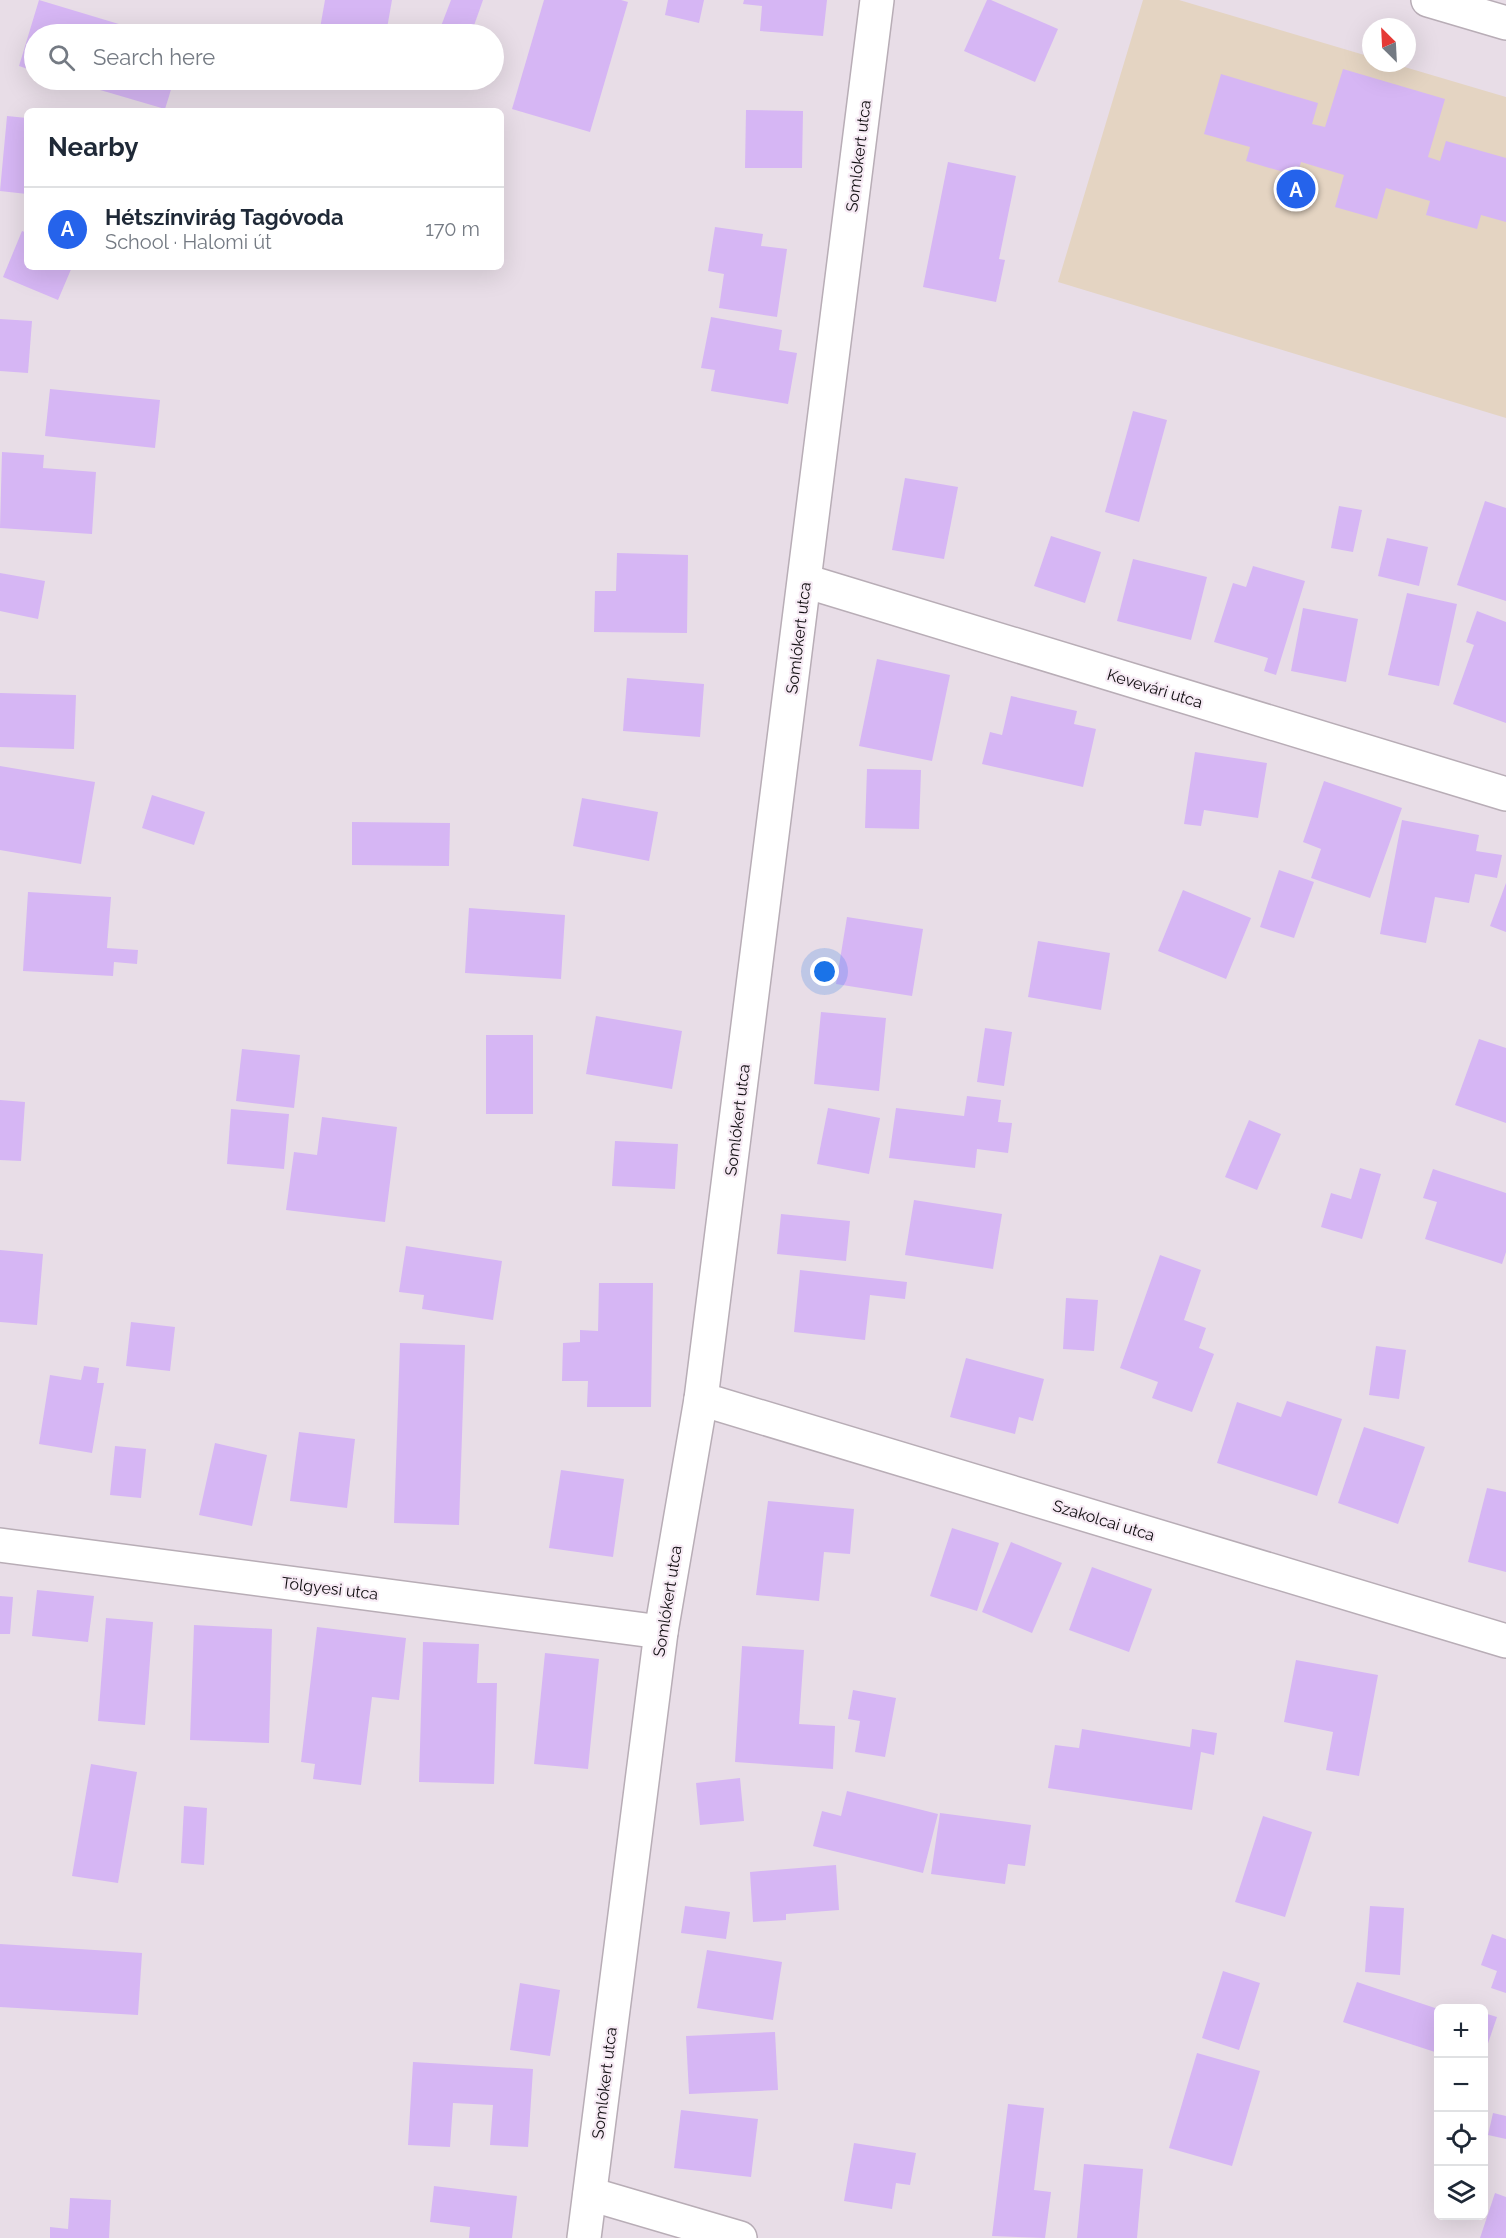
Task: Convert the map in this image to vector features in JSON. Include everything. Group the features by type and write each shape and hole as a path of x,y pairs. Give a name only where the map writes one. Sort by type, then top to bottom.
{"street":[{"name":"Somlókert utca","path":"584,2238 661,1632 701,1400 878,0"},
{"path":"1437,1 1506,23"},
{"name":"Kevevári utca","path":"805,581 1506,794"},
{"name":"Szakolcai utca","path":"701,1400 1506,1641"},
{"name":"Tölgyesi utca","path":"0,1545 661,1632"},
{"path":"590,2194 740,2238"}],"shaded area":[{"path":"1143,0 1179,0 1362,54 1362,72 1416,70 1506,97 1506,418 1058,282"}],"building":[{"path":"39,0 119,24 32,24"},
{"path":"325,0 392,0 388,24 321,24"},
{"path":"451,0 483,0 475,24 442,24"},
{"path":"544,0 621,0 628,2 590,132 512,109"},
{"path":"668,0 704,0 699,23 665,15"},
{"path":"744,0 827,0 823,36 760,31 762,6 743,4"},
{"path":"987,0 1058,29 1035,82 964,51"},
{"path":"24,50 24,68 19,66"},
{"path":"1343,69 1445,99 1428,157 1440,161 1446,141 1506,158 1506,222 1481,215 1477,229 1426,215 1430,201 1386,188 1377,219 1335,207 1344,175 1301,162 1297,176 1246,161 1250,147 1204,134 1221,74 1318,103 1312,124 1325,127"},
{"path":"100,90 171,90 165,108"},
{"path":"746,110 803,111 802,168 745,168"},
{"path":"7,116 24,118 24,194 0,191"},
{"path":"948,162 1016,176 999,259 1005,260 996,302 923,287"},
{"path":"715,227 763,234 761,246 787,249 777,317 719,308 724,274 708,271"},
{"path":"22,231 24,232 24,270 71,270 58,300 3,277"},
{"path":"711,317 782,330 779,350 797,353 788,404 711,391 715,370 701,368"},
{"path":"0,319 32,321 28,373 0,371"},
{"path":"50,389 160,400 155,448 45,436"},
{"path":"1133,411 1167,420 1139,522 1105,512"},
{"path":"2,452 44,455 43,468 96,472 92,534 0,528"},
{"path":"905,478 958,487 944,559 892,550"},
{"path":"1485,501 1506,508 1506,601 1457,585"},
{"path":"1339,506 1362,510 1353,552 1331,548"},
{"path":"1051,536 1101,552 1085,603 1034,586"},
{"path":"1387,538 1428,547 1419,586 1378,576"},
{"path":"617,553 688,555 687,633 594,632 595,591 616,591"},
{"path":"1133,559 1207,577 1191,640 1117,621"},
{"path":"1253,566 1305,581 1276,675 1264,671 1268,658 1214,642 1233,583 1246,587"},
{"path":"0,573 45,581 38,619 0,611"},
{"path":"1407,593 1457,604 1439,686 1388,675"},
{"path":"1303,608 1358,619 1346,682 1291,671"},
{"path":"1477,611 1506,622 1506,723 1453,704 1474,645 1466,642"},
{"path":"877,659 950,675 932,761 859,746"},
{"path":"627,678 704,684 700,737 623,731"},
{"path":"0,693 76,695 74,749 0,747"},
{"path":"1011,696 1077,711 1074,724 1096,729 1083,787 982,764 990,732 1002,735"},
{"path":"1195,752 1267,763 1258,818 1204,810 1201,826 1184,824"},
{"path":"0,766 95,782 81,864 0,850"},
{"path":"867,769 921,770 919,829 865,828"},
{"path":"1324,781 1402,808 1370,898 1311,878 1321,849 1303,842"},
{"path":"152,795 205,812 194,845 142,828"},
{"path":"582,798 658,812 649,861 573,846"},
{"path":"1402,820 1479,835 1476,851 1502,855 1497,878 1475,874 1469,903 1435,897 1426,943 1380,934"},
{"path":"352,822 450,823 449,866 352,865"},
{"path":"1279,870 1314,882 1294,938 1260,927"},
{"path":"1506,883 1506,932 1490,926"},
{"path":"1183,890 1251,918 1226,979 1158,951"},
{"path":"28,892 111,897 107,948 138,950 137,964 114,962 113,976 23,971"},
{"path":"469,908 565,915 561,979 465,973"},
{"path":"847,917 923,929 912,996 836,984"},
{"path":"1038,941 1110,953 1101,1010 1028,997"},
{"path":"821,1012 886,1018 879,1091 814,1084"},
{"path":"596,1016 682,1031 672,1089 586,1074"},
{"path":"985,1028 1012,1032 1004,1086 977,1082"},
{"path":"486,1035 533,1035 533,1114 486,1114"},
{"path":"1479,1039 1506,1048 1506,1123 1455,1105"},
{"path":"242,1049 300,1055 294,1108 236,1101"},
{"path":"967,1096 1001,1100 998,1122 1012,1123 1008,1153 977,1149 975,1168 889,1158 896,1108 964,1116"},
{"path":"0,1100 25,1102 21,1161 0,1160"},
{"path":"828,1108 880,1118 869,1174 817,1164"},
{"path":"231,1109 289,1114 284,1169 227,1164"},
{"path":"322,1117 397,1127 385,1222 286,1210 294,1152 317,1155"},
{"path":"1249,1120 1281,1134 1257,1190 1225,1177"},
{"path":"615,1141 678,1144 675,1189 612,1186"},
{"path":"1360,1168 1381,1174 1362,1239 1321,1227 1331,1193 1351,1199"},
{"path":"1433,1169 1506,1193 1506,1252 1502,1264 1425,1239 1437,1202 1423,1198"},
{"path":"914,1200 1002,1214 993,1269 905,1255"},
{"path":"781,1214 850,1221 846,1261 777,1254"},
{"path":"406,1246 502,1261 493,1320 422,1309 424,1295 399,1292"},
{"path":"0,1250 43,1254 37,1325 0,1322"},
{"path":"1160,1255 1201,1270 1184,1320 1206,1328 1199,1348 1214,1354 1192,1412 1152,1398 1158,1382 1120,1368"},
{"path":"800,1270 907,1282 905,1299 870,1295 865,1340 794,1332"},
{"path":"599,1283 653,1283 651,1407 587,1407 588,1381 562,1381 563,1343 580,1342 580,1330 598,1331"},
{"path":"1066,1298 1098,1300 1094,1351 1063,1349"},
{"path":"131,1322 175,1327 170,1371 126,1366"},
{"path":"400,1343 465,1345 459,1525 394,1523"},
{"path":"1376,1346 1406,1350 1399,1399 1369,1395"},
{"path":"966,1358 1044,1379 1033,1421 1019,1417 1015,1434 950,1417"},
{"path":"84,1366 99,1368 97,1383 104,1383 92,1453 39,1444 50,1375 81,1380"},
{"path":"1287,1401 1342,1419 1317,1496 1217,1463 1237,1402 1281,1417"},
{"path":"1364,1427 1425,1447 1398,1524 1338,1503"},
{"path":"299,1432 355,1439 347,1508 290,1501"},
{"path":"215,1443 267,1455 252,1526 199,1515"},
{"path":"115,1446 146,1449 141,1498 110,1495"},
{"path":"561,1470 624,1479 613,1557 549,1548"},
{"path":"1487,1488 1506,1492 1506,1572 1468,1562"},
{"path":"768,1501 854,1509 850,1554 824,1552 819,1601 756,1595"},
{"path":"952,1528 999,1543 977,1611 930,1596"},
{"path":"1011,1542 1062,1563 1032,1633 982,1612"},
{"path":"1092,1567 1152,1589 1129,1652 1069,1630"},
{"path":"37,1590 94,1596 88,1642 32,1636"},
{"path":"0,1596 13,1597 10,1634 0,1634"},
{"path":"106,1618 153,1622 145,1725 98,1721"},
{"path":"194,1625 272,1629 269,1743 190,1740"},
{"path":"317,1627 406,1638 399,1700 372,1697 361,1785 313,1779 315,1764 301,1762"},
{"path":"423,1642 479,1644 477,1683 497,1683 494,1784 419,1782"},
{"path":"742,1646 804,1650 799,1724 835,1726 833,1769 735,1762"},
{"path":"545,1653 599,1659 588,1769 534,1764"},
{"path":"1296,1660 1378,1675 1359,1776 1326,1770 1333,1732 1284,1722"},
{"path":"853,1690 896,1698 885,1757 855,1752 860,1721 848,1719"},
{"path":"1082,1729 1190,1747 1192,1729 1217,1733 1214,1755 1201,1752 1192,1810 1048,1788 1055,1745 1079,1748"},
{"path":"91,1764 137,1772 118,1883 72,1876"},
{"path":"740,1778 744,1821 700,1825 696,1783"},
{"path":"847,1791 938,1814 923,1873 813,1846 822,1811 841,1816"},
{"path":"184,1806 207,1808 204,1865 181,1863"},
{"path":"940,1813 1031,1825 1025,1866 1008,1864 1005,1884 931,1874"},
{"path":"1263,1816 1312,1832 1285,1917 1235,1902"},
{"path":"836,1865 839,1910 786,1914 786,1920 753,1922 750,1872"},
{"path":"685,1906 730,1912 726,1939 681,1933"},
{"path":"1370,1906 1404,1908 1400,1975 1365,1972"},
{"path":"1492,1934 1506,1939 1506,1993 1491,1988 1497,1971 1481,1965"},
{"path":"0,1944 142,1953 138,2015 0,2007"},
{"path":"707,1950 782,1962 773,2020 697,2008"},
{"path":"1223,1971 1260,1983 1239,2050 1202,2038"},
{"path":"1357,1982 1434,2008 1434,2052 1343,2022"},
{"path":"520,1983 560,1990 550,2056 510,2050"},
{"path":"1488,2014 1497,2017 1488,2043"},
{"path":"775,2032 778,2090 689,2094 686,2036"},
{"path":"1197,2053 1260,2071 1232,2166 1169,2148"},
{"path":"413,2062 533,2069 528,2147 490,2145 493,2105 453,2103 450,2147 408,2145"},
{"path":"1008,2104 1044,2108 1034,2190 1051,2192 1045,2238 992,2236"},
{"path":"681,2110 758,2119 751,2177 674,2168"},
{"path":"1493,2113 1506,2116 1506,2139 1488,2135"},
{"path":"854,2143 916,2153 910,2185 896,2183 892,2209 844,2201"},
{"path":"1084,2164 1143,2169 1137,2238 1077,2238"},
{"path":"434,2186 517,2196 512,2238 469,2238 470,2227 430,2222"},
{"path":"1495,2193 1506,2197 1506,2238 1480,2238 1486,2220 1488,2220"},
{"path":"70,2198 111,2200 109,2238 50,2238 50,2227 68,2229"}],"place":[{"name":"Hétszínvirág Tagóvoda","path":"1296,189"}]}
